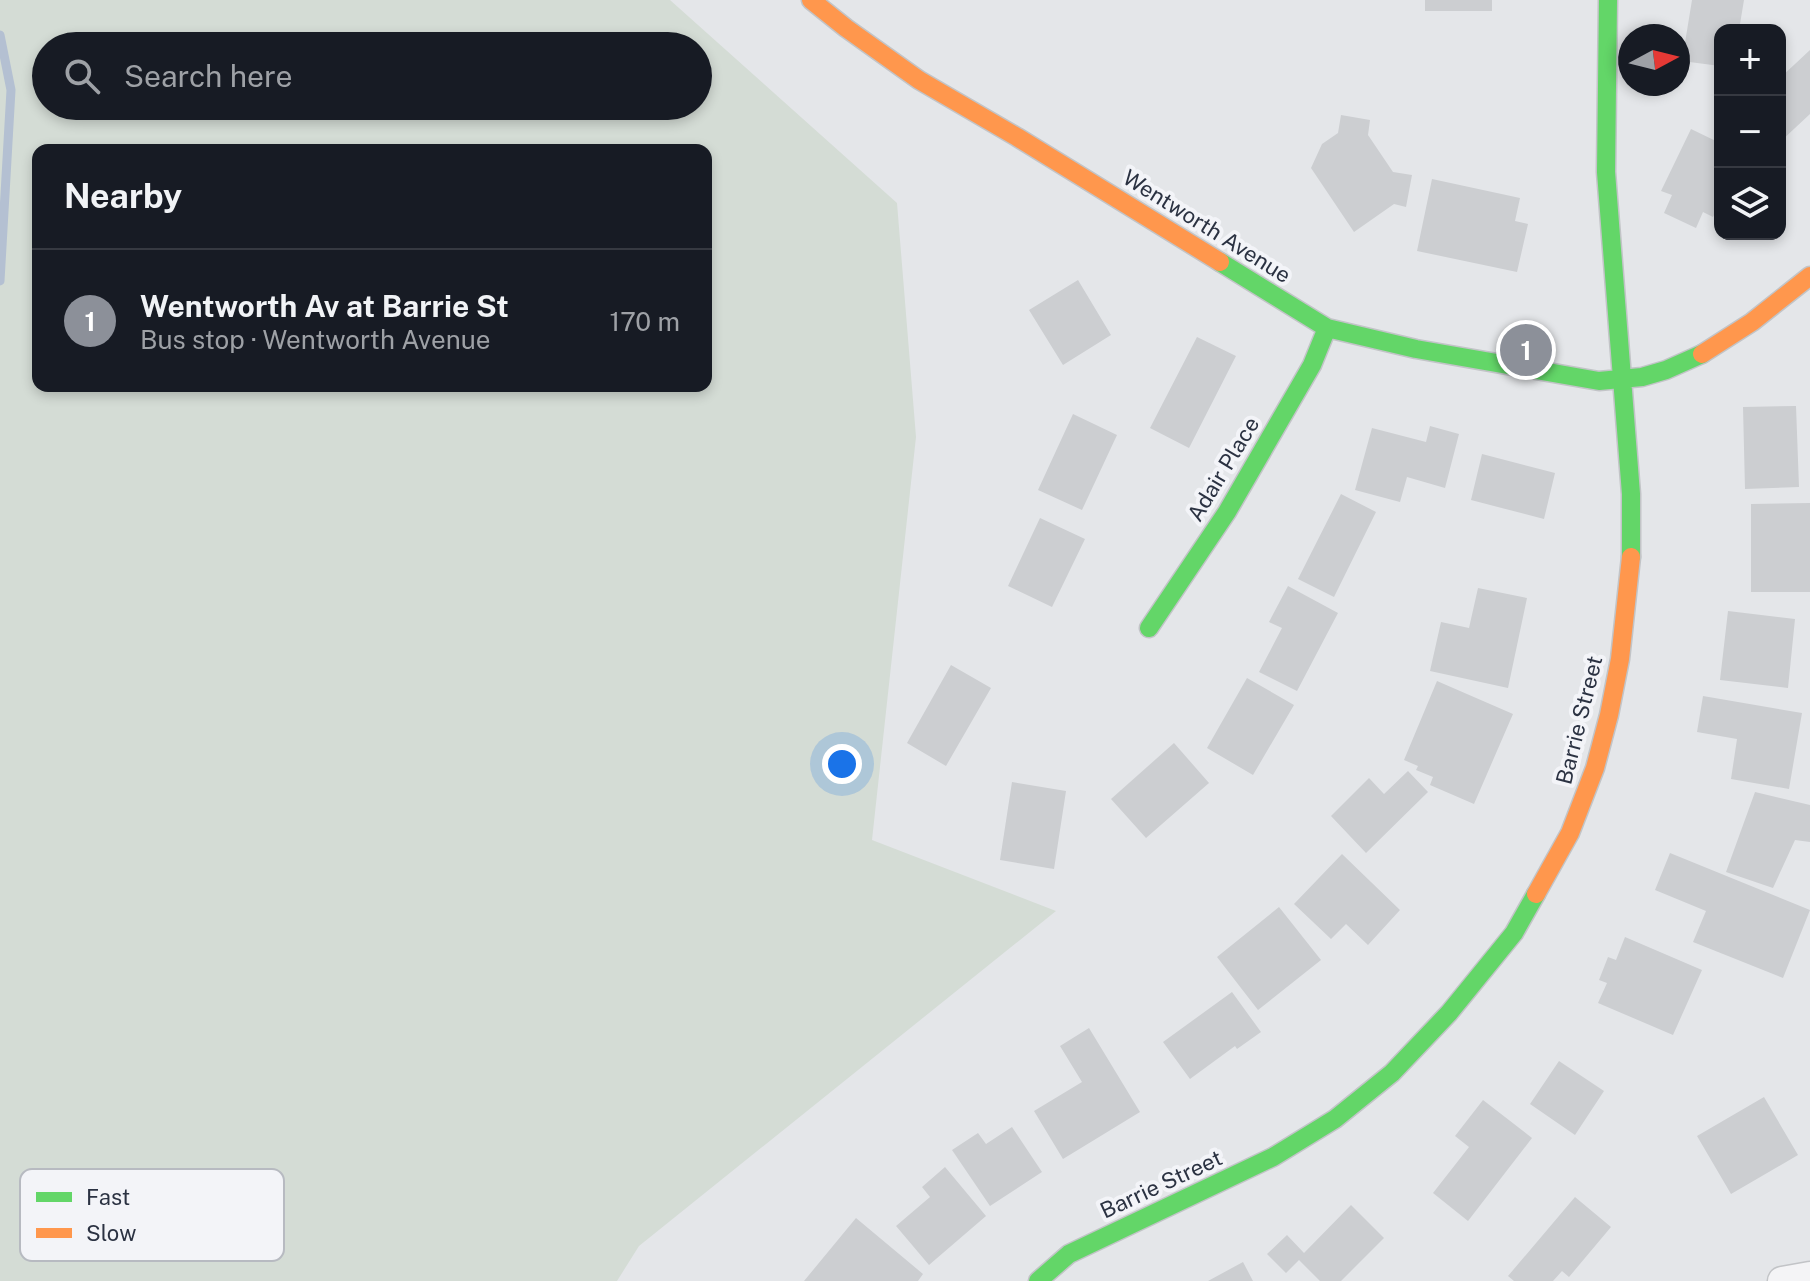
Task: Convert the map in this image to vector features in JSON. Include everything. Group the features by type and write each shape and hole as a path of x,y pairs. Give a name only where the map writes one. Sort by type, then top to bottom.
{"street":[{"name":"Wentworth Avenue","path":"811,0 919,80 1327,328 1446,354 1599,381 1642,377 1693,360 1728,340 1810,276"},
{"name":"Barrie Street","path":"1038,1281 1069,1254 1273,1157 1335,1119 1392,1073 1449,1013 1514,933 1570,833 1595,768 1620,659 1631,555 1631,494 1606,172 1608,0"},
{"name":"Adair Place","path":"1149,628 1227,512 1312,365 1327,328"},
{"path":"1782,1281 1810,1276"}],"shaded area":[{"path":"0,0 670,0 706,32 32,32 32,120 712,120 712,38 897,203 916,437 872,840 1056,911 639,1246 617,1281 0,1281"}],"building":[{"path":"1425,0 1492,0 1492,11 1425,11"},
{"path":"1692,0 1744,0 1740,24 1714,24 1714,65 1690,62 1688,24"},
{"path":"1810,50 1810,114 1786,136 1786,96 1786,72"},
{"path":"1341,115 1370,120 1368,135 1393,172 1412,175 1406,207 1394,204 1354,232 1311,168 1322,144 1338,133"},
{"path":"1691,129 1714,140 1713,217 1703,212 1696,228 1664,213 1672,195 1661,191"},
{"path":"1432,179 1520,198 1515,221 1528,224 1517,272 1417,251"},
{"path":"1078,280 1111,335 1063,365 1029,310"},
{"path":"1197,337 1236,356 1189,448 1150,428"},
{"path":"1796,406 1799,487 1745,489 1743,407"},
{"path":"1073,414 1117,435 1082,510 1038,490"},
{"path":"1430,426 1459,434 1445,488 1407,477 1400,502 1355,490 1372,428 1426,442"},
{"path":"1482,454 1555,473 1544,519 1471,500"},
{"path":"1341,494 1376,512 1334,597 1298,579"},
{"path":"1810,503 1810,592 1751,592 1751,504"},
{"path":"1040,518 1085,539 1052,607 1008,586"},
{"path":"1288,586 1338,613 1297,691 1259,672 1282,628 1269,622"},
{"path":"1478,588 1527,598 1508,688 1430,671 1441,622 1469,628"},
{"path":"1728,611 1795,619 1788,688 1720,680"},
{"path":"951,665 991,688 946,766 907,743"},
{"path":"1247,678 1294,705 1253,775 1207,748"},
{"path":"1437,681 1513,714 1474,804 1430,785 1433,777 1416,770 1418,766 1404,760"},
{"path":"1703,696 1802,713 1789,789 1731,779 1737,739 1697,732"},
{"path":"1174,743 1209,783 1146,838 1111,799"},
{"path":"1408,771 1428,792 1366,853 1331,816 1369,778 1384,794"},
{"path":"1012,782 1066,791 1054,869 1000,860"},
{"path":"1755,792 1810,805 1810,842 1795,840 1773,888 1726,872"},
{"path":"1670,853 1810,910 1783,978 1693,942 1706,911 1655,890"},
{"path":"1342,854 1400,910 1368,945 1346,924 1331,939 1294,904"},
{"path":"1279,907 1321,960 1258,1010 1217,957"},
{"path":"1625,937 1702,970 1673,1035 1598,1003 1607,983 1599,980 1608,957 1616,960"},
{"path":"1232,992 1261,1032 1237,1049 1235,1046 1190,1079 1163,1042"},
{"path":"1089,1028 1140,1112 1063,1159 1034,1111 1082,1082 1060,1046"},
{"path":"1559,1061 1604,1091 1575,1135 1530,1104"},
{"path":"1764,1097 1798,1155 1731,1194 1697,1136"},
{"path":"1483,1100 1532,1138 1468,1221 1433,1193 1469,1147 1455,1136"},
{"path":"1012,1127 1042,1172 990,1206 952,1150 978,1133 986,1144"},
{"path":"945,1167 986,1216 929,1265 896,1226 930,1197 922,1187"},
{"path":"1575,1197 1611,1227 1569,1277 1562,1271 1553,1281 1514,1281 1508,1276"},
{"path":"1351,1205 1384,1238 1341,1281 1320,1281 1299,1260 1286,1273 1267,1254 1287,1235 1304,1253"},
{"path":"856,1218 923,1274 918,1281 804,1281"},
{"path":"1243,1262 1253,1281 1208,1281"}],"waterway":[{"path":"0,35 11,90 0,281"}],"traffic: fast":[{"path":"1608,0 1606,172 1631,494 1631,557"},
{"path":"1220,262 1327,328 1416,349 1599,381 1642,377 1702,354"},
{"path":"1149,628 1227,512 1312,365 1327,328"},
{"path":"1038,1281 1069,1254 1273,1157 1335,1119 1392,1073 1449,1013 1514,933 1536,894"}],"traffic: slow":[{"path":"811,0 919,80 1220,262"},
{"path":"1702,354 1752,322 1810,276"},
{"path":"1536,894 1570,833 1595,768 1620,659 1631,557"}],"place":[{"name":"Wentworth Av at Barrie St","path":"1526,350"}]}
